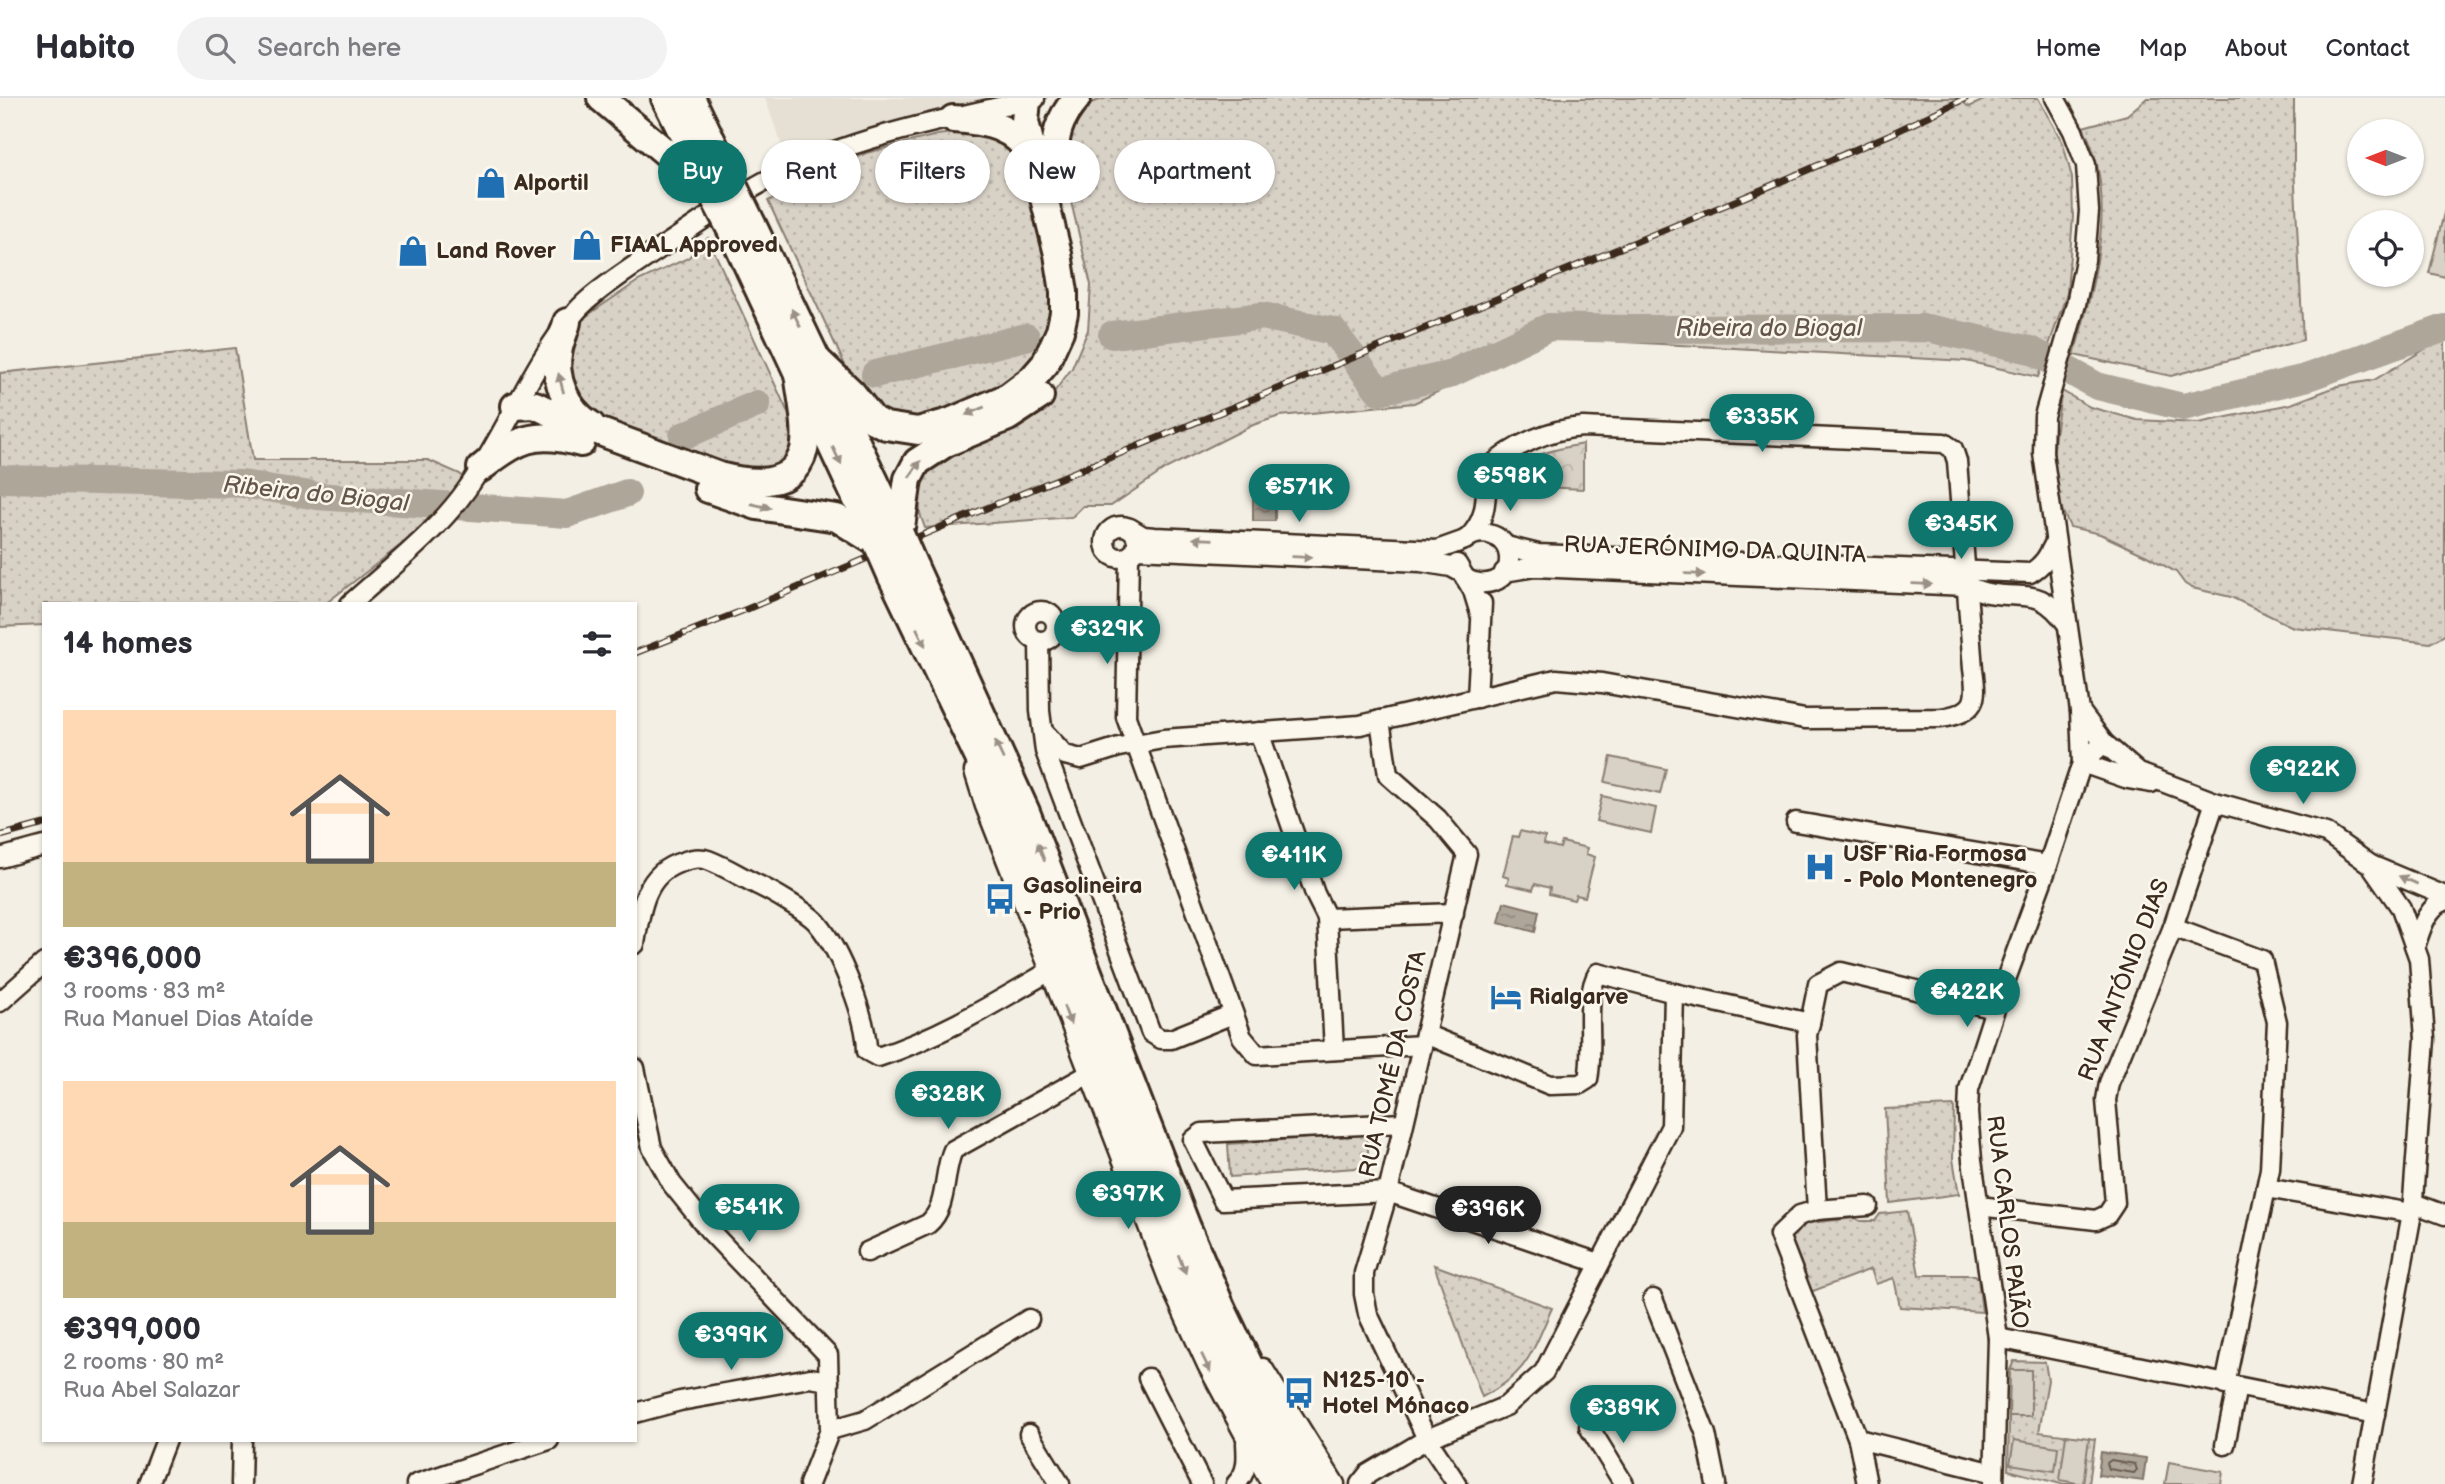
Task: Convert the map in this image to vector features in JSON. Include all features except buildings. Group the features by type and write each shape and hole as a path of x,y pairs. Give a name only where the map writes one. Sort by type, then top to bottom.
{"main road":[{"path":"601,98 658,146"},
{"path":"665,98 694,140"},
{"path":"691,98 708,140"},
{"path":"709,98 717,140"},
{"path":"1055,140 1059,122 1077,98"},
{"path":"1033,99 1041,140"},
{"path":"953,119 982,121 999,126 1018,140"},
{"path":"732,203 903,571 1026,812 1186,1225 1222,1309 1264,1396 1320,1476"},
{"path":"807,366 852,393 873,420 886,426 918,431 950,422 1009,397 1032,379 1045,364 1053,350 1064,313 1064,292 1051,203"},
{"path":"888,539 908,479 917,462 946,443 1009,417 1026,407 1054,380 1073,344 1080,302 1078,279 1056,203"},
{"path":"567,322 558,351 558,375 565,398 589,436"},
{"path":"515,406 527,419 719,477 742,482 767,483 782,478 795,466 804,450 807,366"},
{"path":"481,468 522,441 542,436 589,436 757,506 837,518 888,539"},
{"path":"903,571 953,702 1000,802 1191,1288 1234,1382 1292,1484"}],"street":[{"path":"2054,98 2073,131 2086,165 2089,211 2085,260 2076,304 2044,416 2043,453 2058,581 2080,711 2082,763 2128,779 2171,787"},
{"path":"352,602 433,529 466,491 550,345 577,310 652,254 770,179 849,146 1033,99"},
{"path":"1044,732 1065,755 1081,759 1163,739 1360,724 1477,698 1556,679 1805,719 1941,718 1961,715 1972,706 1976,693 1957,461 1953,449 1944,443 1570,428 1549,434 1502,456 1489,468 1486,480 1487,499 1493,525 1509,557 1508,567 1482,602 1477,698"},
{"path":"1480,614 1477,600 1457,564 1457,554 1479,526 1487,499"},
{"path":"1120,525 1130,528 1138,540 1125,553 1105,542 1108,533 1120,525"},
{"name":"RUA JERÓNIMO DA QUINTA","path":"1130,528 1143,536 1155,537 1437,550 1481,533 1491,534 1503,543 1538,554 1985,570 2030,573 2058,581"},
{"path":"2030,573 2046,560 2055,542"},
{"path":"1125,553 1128,580 1126,717 1241,1037 1257,1055 1424,1040 1550,1085 1580,1084 1588,1079 1592,1061 1591,984 1598,973 1810,1023"},
{"name":"RUA JERÓNIMO DA QUINTA","path":"1125,553 1421,562 1451,567 1482,585 1535,567 1965,569 1991,593 2041,598 2058,611 2067,624"},
{"name":"RUA JERÓNIMO DA QUINTA","path":"2026,595 2058,581"},
{"path":"1969,623 1977,601 1991,593"},
{"path":"1039,641 1040,711 1045,751 1151,1034 1161,1039 1171,1039 1233,1014"},
{"path":"953,702 985,806 1051,971 1171,1289 1207,1365 1270,1484"},
{"path":"2080,711 2104,743 2139,773 2215,802 2326,833 2371,864 2445,896"},
{"name":"RUA TOMÉ DA COSTA","path":"1380,720 1388,775 1438,819 1467,854 1388,1192 1364,1273 1364,1294 1368,1314 1427,1439 1457,1484"},
{"path":"1259,732 1315,894 1327,918 1334,1050"},
{"name":"RUA CARLOS PAIÃO","path":"1994,1478 1998,1338 1968,1113 1969,1089 2082,763 2104,743"},
{"path":"1062,792 1067,774 1081,759"},
{"name":"RUA ANTÓNIO DIAS","path":"1979,1206 2096,1220 2107,1215 2115,1203 2106,1100 2109,1083 2172,927 2215,802"},
{"path":"1796,822 2048,865"},
{"path":"0,858 42,847"},
{"path":"637,935 646,893 657,876 673,864 690,859 706,859 762,887 817,922 831,944 859,1009 867,1035 867,1051 878,1057 907,1048 957,1024 1051,971"},
{"path":"2362,1484 2412,1208 2425,1040 2419,959 2401,908 2371,864"},
{"path":"2415,947 2424,920 2437,904 2445,901"},
{"path":"1327,918 1454,913"},
{"path":"2172,927 2262,960 2277,1022 2270,1169 2231,1386 2225,1445"},
{"path":"0,1002 42,965"},
{"path":"1817,1210 1807,1035 1818,984 1841,972 1995,1009"},
{"path":"1360,1484 1368,1474 1427,1439 1506,1406 1544,1372 1671,1126 1674,993"},
{"path":"867,1252 928,1224 937,1217 948,1160 953,1150 1089,1074"},
{"path":"638,1102 652,1148 671,1184 709,1230 828,1355 830,1430 809,1484"},
{"path":"1403,1123 1202,1133 1193,1140 1223,1200 1388,1192 1600,1263"},
{"path":"2266,1188 2445,1215"},
{"path":"1867,1484 1858,1439 1779,1235 1800,1215 1817,1210 1868,1206"},
{"path":"1653,1299 1706,1434 1716,1484"},
{"path":"830,1430 865,1420 1030,1319"},
{"path":"1998,1338 2375,1414"},
{"path":"637,1412 680,1401 810,1378 829,1381"},
{"path":"1149,1378 1202,1484"},
{"path":"1590,1427 1624,1484"},
{"path":"1029,1434 1059,1484"},
{"path":"1858,1439 1994,1478"},
{"path":"1236,1484 1243,1477 1247,1464 1246,1440"},
{"path":"149,1484 165,1442"},
{"path":"241,1484 242,1442"},
{"path":"416,1484 543,1442"},
{"path":"1320,1476 1358,1476 1380,1466"},
{"path":"1320,1476 1335,1484"}],"shaded area":[{"path":"765,98 996,98 836,140 780,140"}],"green space":[{"path":"1107,98 1958,98 1969,107 1988,98 2038,98 2063,143 2072,178 2073,217 2067,293 2038,377 1966,361 1552,338 1414,403 1280,416 1253,425 1167,468 1111,506 1083,506 1072,517 925,528 920,514 919,491 928,471 957,447 1051,396 1072,368 1088,330 1091,285 1071,203 1100,203 1100,140 1066,140 1072,119 1090,103"},
{"path":"2147,98 2294,98 2294,167 2303,340 2171,376 2074,355 2095,270 2102,211 2100,181 2094,153 2083,127 2127,115"},
{"path":"960,132 984,134 1004,143 1004,203 1033,203 1054,286 1054,314 1044,342 1027,365 1008,383 924,418 906,419 888,416 858,393 769,203 861,203 861,155 875,151 875,203 990,203 990,140 917,140"},
{"path":"2445,209 2445,277 2429,273"},
{"path":"708,238 796,430 791,451 777,467 745,471 597,421 566,376 569,341 585,317 638,281 688,258"},
{"path":"2445,337 2445,635 2430,643 2293,627 2231,597 2192,588 2185,584 2176,572 2100,534 2070,527 2058,500 2054,479 2054,441 2062,391 2090,407 2137,420 2198,423 2291,404 2338,386 2374,380"},
{"path":"235,348 253,460 428,460 460,474 464,479 415,534 328,602 42,602 42,625 0,627 0,373"},
{"path":"1583,444 1583,489 1502,485 1516,467 1526,461 1548,452"},
{"path":"1611,757 1666,769 1660,794 1605,782"},
{"path":"1602,796 1656,808 1651,833 1596,821"},
{"path":"1520,831 1545,837 1544,844 1560,848 1562,842 1587,848 1586,854 1595,857 1585,897 1576,895 1574,900 1549,894 1550,888 1535,884 1533,890 1507,884 1509,878 1503,876 1513,836 1518,837"},
{"path":"1954,1106 1953,1159 1959,1194 1890,1203 1885,1109"},
{"path":"1367,1134 1369,1167 1230,1177 1228,1144"},
{"path":"1907,1211 1919,1275 1975,1275 1978,1278 1982,1312 1900,1307 1894,1278 1876,1284 1871,1269 1808,1293 1787,1233 1800,1224 1855,1218 1860,1221 1875,1221 1880,1214"},
{"path":"1434,1265 1552,1308 1527,1360 1510,1380 1482,1397"},
{"path":"2014,1361 2045,1362 2048,1380 2039,1432 2095,1439 2089,1484 2061,1484 2008,1470 2010,1370"},
{"path":"2010,1370 2031,1370 2031,1416 2009,1416"},
{"path":"2066,1435 2089,1438 2083,1484 2060,1480"},
{"path":"2014,1440 2058,1447 2055,1471 2010,1464"},
{"path":"2169,1462 2223,1472 2221,1484 2165,1484"}],"water":[{"path":"1253,489 1275,489 1275,521 1253,521"},
{"path":"1504,902 1539,911 1535,932 1499,922"},
{"path":"2101,1452 2146,1458 2143,1481 2098,1475"}],"waterway":[{"name":"Ribeira do Biogal","path":"1112,335 1262,316 1333,331 1379,391 1448,375 1549,327 1927,328 2031,350 2097,386 2183,407 2305,378 2445,328"},
{"name":"Ribeira do Biogal","path":"875,374 1026,337"},
{"name":"Ribeira do Biogal","path":"683,436 757,404"},
{"name":"Ribeira do Biogal","path":"0,479 242,484 317,496 567,514 627,493"}],"railway":[{"path":"637,652 1747,196 1891,134 1966,98"},
{"path":"0,836 42,825"}],"place":[{"name":"Alportil","path":"491,183"},
{"name":"FIAAL Approved","path":"587,245"},
{"name":"Land Rover","path":"413,251"},
{"name":"USF Ria Formosa - Polo Montenegro","path":"1820,867"},
{"name":"Gasolineira - Prio","path":"1000,899"},
{"name":"Rialgarve","path":"1506,997"},
{"name":"N125-10 - Hotel Mónaco","path":"1299,1393"}]}
